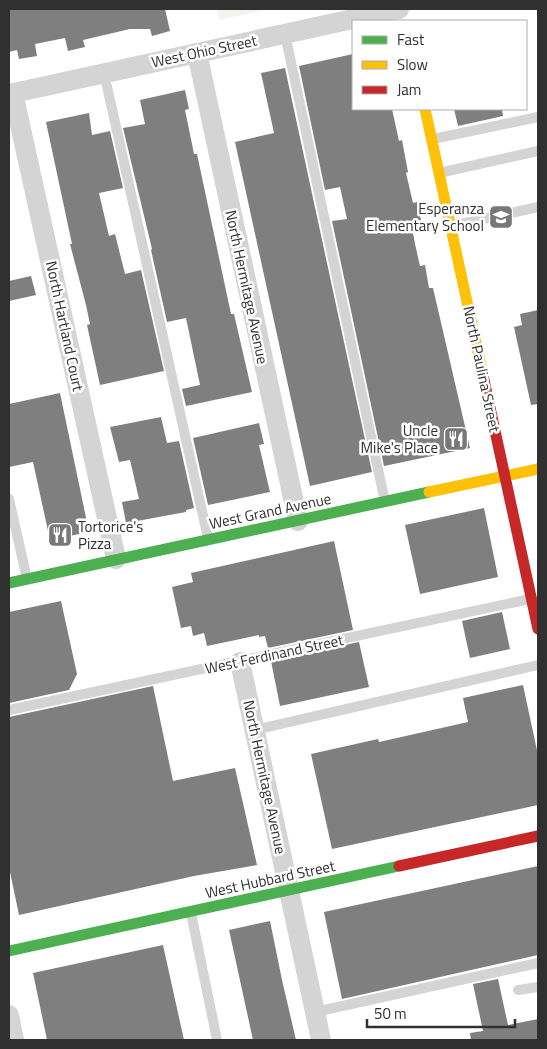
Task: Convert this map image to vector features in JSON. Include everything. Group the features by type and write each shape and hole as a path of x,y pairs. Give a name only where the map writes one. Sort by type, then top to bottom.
{"street":[{"name":"West Ohio Street","path":"11,93 399,9"},
{"name":"North Hermitage Avenue","path":"197,53 298,521"},
{"name":"North Hartland Court","path":"11,93 116,559"},
{"name":"North Paulina Street","path":"425,110 505,476 535,598 538,629"},
{"name":"West Grand Avenue","path":"9,583 538,469"},
{"name":"North Hermitage Avenue","path":"240,662 321,1040"},
{"name":"West Hubbard Street","path":"9,952 538,836"},
{"path":"9,1015 14,1040"}],"lane":[{"path":"285,34 385,502"},
{"path":"104,73 208,540"},
{"path":"432,140 538,117"},
{"path":"439,173 538,151"},
{"path":"451,226 538,207"},
{"path":"9,500 27,579"},
{"name":"West Ferdinand Street","path":"9,710 535,598"},
{"path":"255,730 538,665"},
{"path":"190,912 217,1040"},
{"path":"315,1012 538,963"},
{"path":"518,990 538,987"}],"shaded area":[{"path":"216,9 260,9 260,11 219,20"}],"building":[{"path":"9,9 165,9 170,31 152,36 150,29 130,29 83,40 85,47 68,51 65,38 35,44 37,56 19,59 17,50 9,52"},
{"path":"352,54 352,110 392,110 399,141 402,140 408,172 406,173 413,203 417,202 421,220 411,222 420,266 425,265 429,288 433,288 470,448 384,466 332,221 347,219 340,187 325,190 299,66"},
{"path":"285,68 372,472 310,486 235,142 274,133 261,73"},
{"path":"185,90 189,109 185,110 194,154 197,154 231,314 234,314 252,392 186,406 182,389 200,385 186,318 167,322 152,249 123,128 145,124 140,100"},
{"path":"454,110 502,110 503,116 458,126"},
{"path":"89,113 92,135 110,131 123,188 99,193 109,236 115,234 125,274 141,270 164,371 100,385 87,325 90,324 70,244 72,244 46,122"},
{"path":"31,276 36,295 9,301 9,281"},
{"path":"538,310 538,404 531,405 514,327 522,325 520,314"},
{"path":"60,393 89,532 50,540 33,462 9,467 9,404"},
{"path":"161,417 167,443 179,441 194,508 186,510 186,512 126,523 122,502 139,499 130,460 119,462 110,427"},
{"path":"259,423 264,444 259,445 270,492 208,505 193,438"},
{"path":"484,508 498,577 420,594 405,525"},
{"path":"334,541 353,630 268,648 265,636 259,637 259,635 207,646 204,633 193,636 191,626 181,628 172,587 193,582 191,573"},
{"path":"61,601 77,674 69,690 9,703 9,612"},
{"path":"502,612 510,649 470,658 462,621"},
{"path":"359,642 369,687 280,706 271,661"},
{"path":"523,685 538,755 538,805 332,849 311,754 378,739 379,742 468,722 463,698"},
{"path":"153,686 173,781 235,768 257,865 194,876 19,915 9,867 9,717"},
{"path":"538,866 538,955 342,999 324,912"},
{"path":"270,921 296,1040 253,1040 229,930"},
{"path":"163,945 184,1040 47,1040 33,973"},
{"path":"498,979 508,1025 538,1019 538,1040 471,1040 470,1033 483,1031 473,984"}],"traffic: fast":[{"path":"9,583 429,492"},
{"path":"9,951 399,866"}],"traffic: slow":[{"path":"425,110 484,380"},
{"path":"429,492 538,469"}],"traffic: jam":[{"path":"484,380 538,629"},
{"path":"399,866 538,836"}],"place":[{"name":"Esperanza Elementary School","path":"501,217"},
{"name":"Uncle Mike's Place","path":"456,439"},
{"name":"Tortorice's Pizza","path":"60,535"}]}
